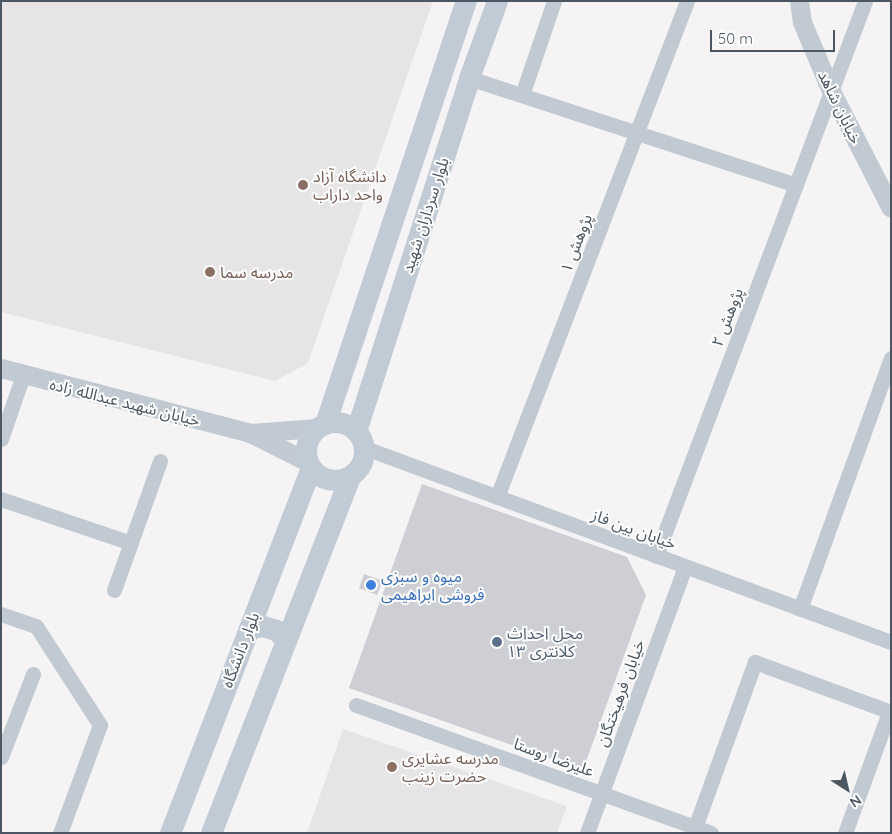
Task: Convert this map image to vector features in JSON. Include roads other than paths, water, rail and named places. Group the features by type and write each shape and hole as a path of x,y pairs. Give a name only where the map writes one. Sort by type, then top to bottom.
{"main road":[{"name":"بلوار سرداران شهید","path":"321,426 466,1"},
{"name":"بلوار سرداران شهید","path":"361,439 410,260 468,78 496,1"},
{"path":"382,250 390,257 410,260"},
{"path":"211,833 350,477 362,464 361,439 345,424 321,426 306,447 309,465 329,480 350,477"},
{"name":"بلوار دانشگاه","path":"170,833 309,465"},
{"path":"249,628 263,626 276,630 286,640"}],"street":[{"path":"522,95 554,1"},
{"name":"پژوهش ۱","path":"497,497 687,1"},
{"name":"خیابان شاهد","path":"800,1 802,22 831,91 891,208"},
{"name":"پژوهش ۲","path":"656,556 864,1"},
{"path":"468,78 796,185"},
{"path":"800,608 891,358"},
{"name":"خیابان شهید عبدالله زاده","path":"1,368 250,434"},
{"path":"1,439 23,375"},
{"path":"250,434 321,426"},
{"path":"250,434 309,465"},
{"name":"خیابان بین فاز","path":"361,439 497,497 891,642"},
{"path":"114,590 160,462"},
{"path":"1,499 131,543"},
{"name":"خیابان فرهیختگان","path":"587,833 685,566"},
{"path":"1,614 36,626 100,726 60,833"},
{"path":"694,830 755,662 890,712 845,833"},
{"path":"2,752 34,674"},
{"name":"علیرضا روستا","path":"356,705 602,793 694,830 711,833"}],"place":[{"name":"دانشگاه آزاد واحد داراب","path":"303,185"},
{"name":"مدرسه سما","path":"210,272"},
{"name":"میوه و سبزی فروشی ابراهیمی","path":"371,585"},
{"name":"محل احداث کلانتری ۱۳","path":"497,642"},
{"name":"مدرسه عشایری حضرت زینب","path":"392,767"}]}
